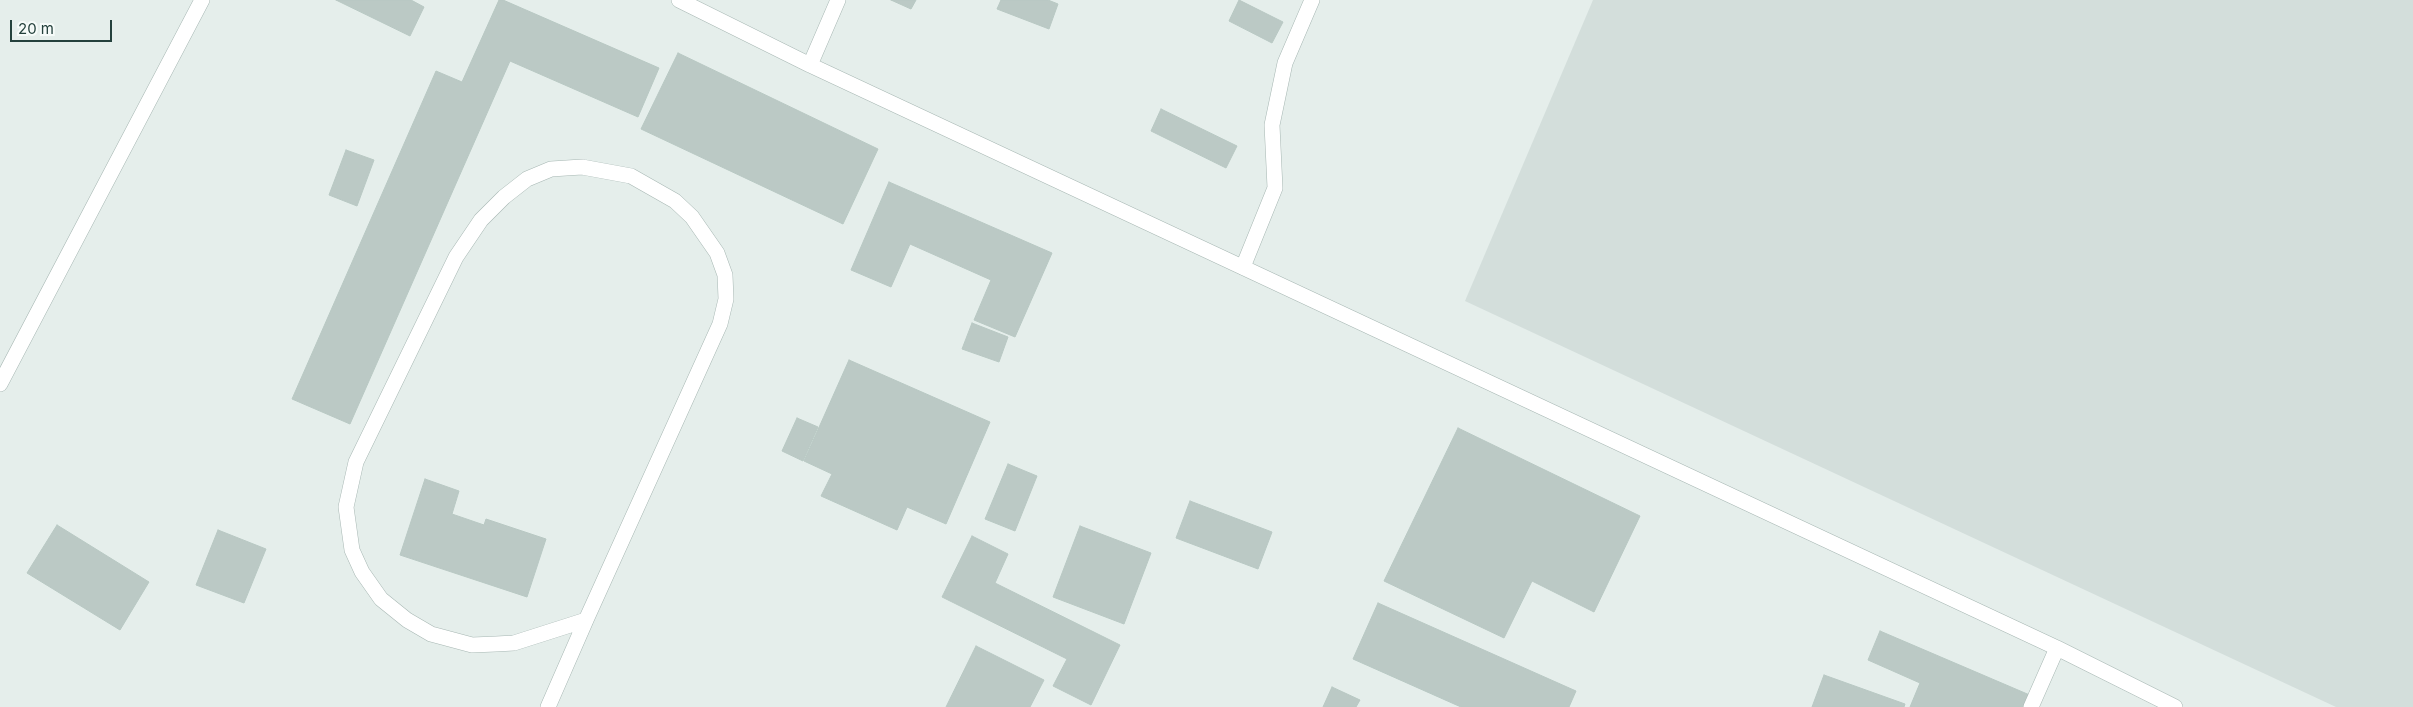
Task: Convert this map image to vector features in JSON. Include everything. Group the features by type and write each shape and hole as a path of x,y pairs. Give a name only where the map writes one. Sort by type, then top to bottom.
{"street":[{"path":"0,384 202,0"},
{"path":"679,0 810,64 2057,648 2175,707"},
{"path":"810,64 838,0"},
{"path":"1243,267 1275,188 1272,125 1285,63 1312,0"},
{"path":"548,707 720,324 726,299 725,275 717,254 692,217 675,201 631,176 582,167 551,169 527,180 504,197 481,220 456,258 356,462 346,507 352,550 362,572 381,599 407,620 431,634 472,645 496,644 514,642 586,620"},
{"path":"2031,707 2057,648"}],"shaded area":[{"path":"1593,0 2413,0 2413,707 2336,707 1465,301"}],"building":[{"path":"336,0 411,0 424,7 410,36"},
{"path":"499,0 503,0 659,68 638,117 510,61 350,424 292,399 436,71 462,82"},
{"path":"891,0 916,0 911,9"},
{"path":"1001,0 1048,0 1058,4 1049,29 997,9"},
{"path":"1239,0 1283,22 1272,43 1229,21"},
{"path":"678,53 878,149 843,224 641,129"},
{"path":"1161,109 1237,146 1226,168 1151,131"},
{"path":"346,150 374,160 357,206 329,195"},
{"path":"889,182 1052,253 1015,337 974,320 991,280 910,244 891,287 851,270"},
{"path":"972,323 1008,337 999,362 962,349"},
{"path":"849,360 990,422 946,524 907,507 897,530 821,496 832,474 804,461"},
{"path":"797,418 818,427 803,461 782,451"},
{"path":"1458,428 1640,516 1594,612 1532,581 1504,638 1384,581"},
{"path":"1008,464 1037,476 1015,531 985,519"},
{"path":"425,479 459,491 452,514 484,525 486,519 546,539 527,597 400,555"},
{"path":"1190,501 1272,532 1258,569 1176,538"},
{"path":"57,525 149,582 120,630 27,573"},
{"path":"1080,526 1151,553 1124,624 1053,597"},
{"path":"218,530 266,549 244,603 196,585"},
{"path":"972,536 1008,554 995,583 1120,645 1091,705 1053,686 1067,659 942,597"},
{"path":"1378,603 1576,691 1569,707 1461,707 1353,659"},
{"path":"1880,631 2032,696 2027,707 1910,707 1920,683 1868,660"},
{"path":"976,646 1044,680 1030,707 946,707"},
{"path":"1824,675 1905,704 1904,707 1812,707"},
{"path":"1332,687 1360,700 1356,707 1323,707"}]}
